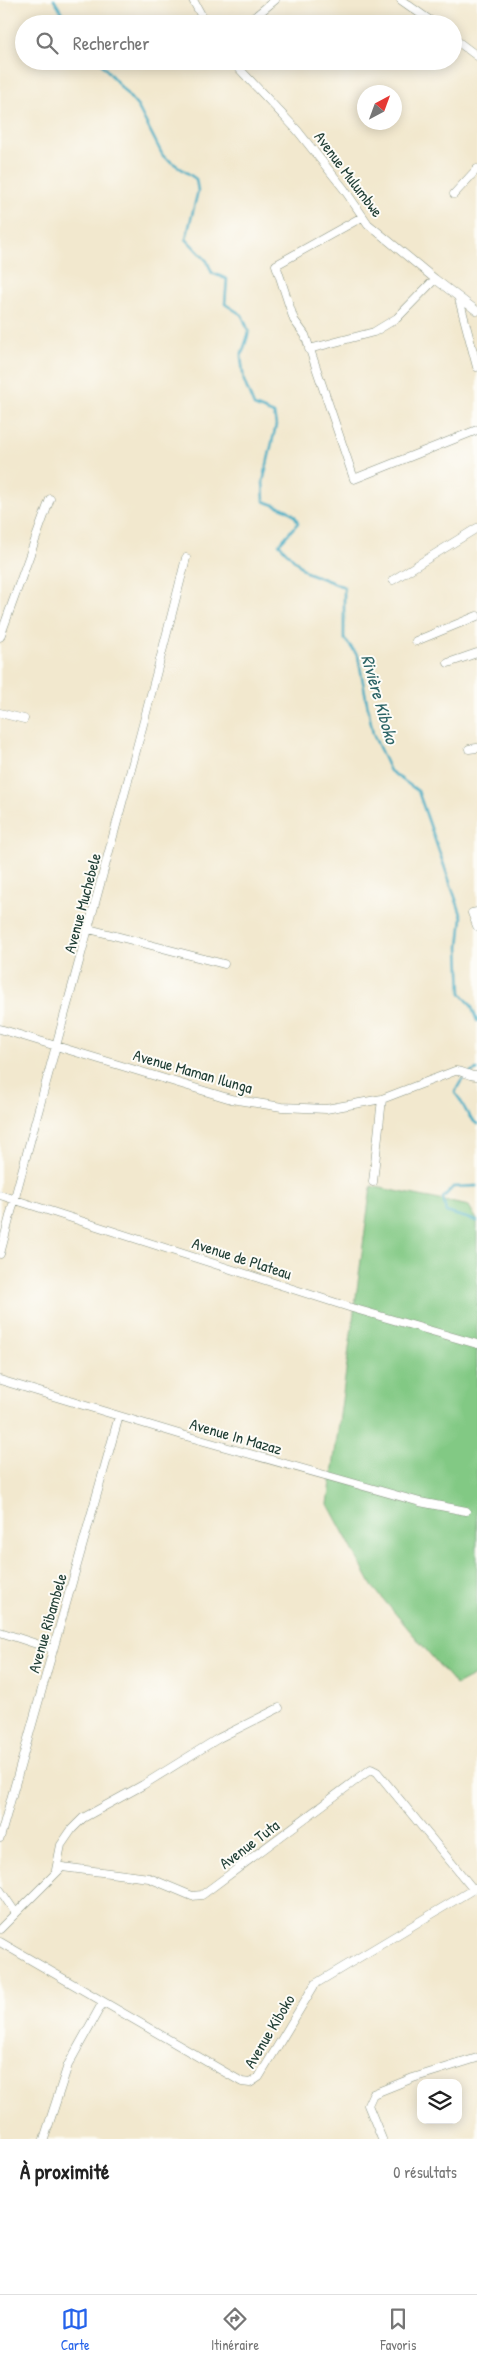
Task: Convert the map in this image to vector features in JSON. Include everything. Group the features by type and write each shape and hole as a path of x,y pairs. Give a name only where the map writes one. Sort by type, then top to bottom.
{"street":[{"path":"193,0 201,15"},
{"path":"257,15 275,0"},
{"path":"401,0 422,15"},
{"path":"462,45 477,56"},
{"name":"Avenue Mulumbwe","path":"240,70 297,130 344,189 362,218 459,299 477,311"},
{"path":"454,194 477,170"},
{"path":"362,218 276,265 294,320 300,331 305,335 354,479 477,430"},
{"path":"310,349 374,332 397,318 435,279"},
{"path":"459,299 477,368"},
{"path":"0,637 50,499"},
{"path":"392,580 477,528"},
{"name":"Avenue Muchebele","path":"0,1254 55,1045 89,930 186,558"},
{"path":"416,641 477,616"},
{"path":"448,663 477,653"},
{"path":"0,713 24,720"},
{"path":"475,912 477,926"},
{"path":"89,930 224,964"},
{"name":"Avenue Maman Ilunga","path":"0,1029 244,1101 315,1110 382,1099 455,1071 462,1071 467,1075 477,1076"},
{"path":"373,1182 382,1099"},
{"name":"Avenue de Plateau","path":"0,1195 352,1308 477,1344"},
{"name":"Avenue In Mazaz","path":"0,1380 326,1476 420,1502 466,1512"},
{"name":"Avenue Ribambele","path":"0,1838 25,1756 52,1650 81,1556 119,1416"},
{"path":"0,1632 52,1650"},
{"path":"0,1928 56,1870 61,1846 72,1829 83,1818 219,1738 278,1708"},
{"name":"Avenue Tuta","path":"56,1870 66,1866 145,1878 192,1896 200,1896 371,1769 377,1772 475,1888"},
{"name":"Avenue Kiboko","path":"0,1942 242,2082 252,2083 259,2077 315,1984 475,1888"},
{"path":"0,1890 15,1912"},
{"path":"44,2139 68,2065 103,2002"},
{"path":"382,2139 368,2105 373,2094 477,2058"}],"green space":[{"path":"371,1186 469,1206 477,1220 477,1674 456,1685 372,1586 328,1504"}],"waterway":[{"name":"Rivière Kiboko","path":"54,0 63,15"},
{"name":"Rivière Kiboko","path":"107,70 138,107 163,156 196,179 198,191 186,239 207,261 212,273 227,279 225,304 242,315 249,332 241,357 244,381 254,406 274,414 276,425 263,482 264,501 289,511 298,523 279,544 306,572 344,587 344,638 358,656 373,734 390,771 418,791 462,917 459,947 461,993 471,1005 477,1021"},
{"name":"Rivière Kiboko","path":"477,1070 463,1078 455,1093 470,1117 477,1124"},
{"name":"Rivière Kiboko","path":"477,1186 453,1187 443,1198 446,1212 477,1221"}]}
